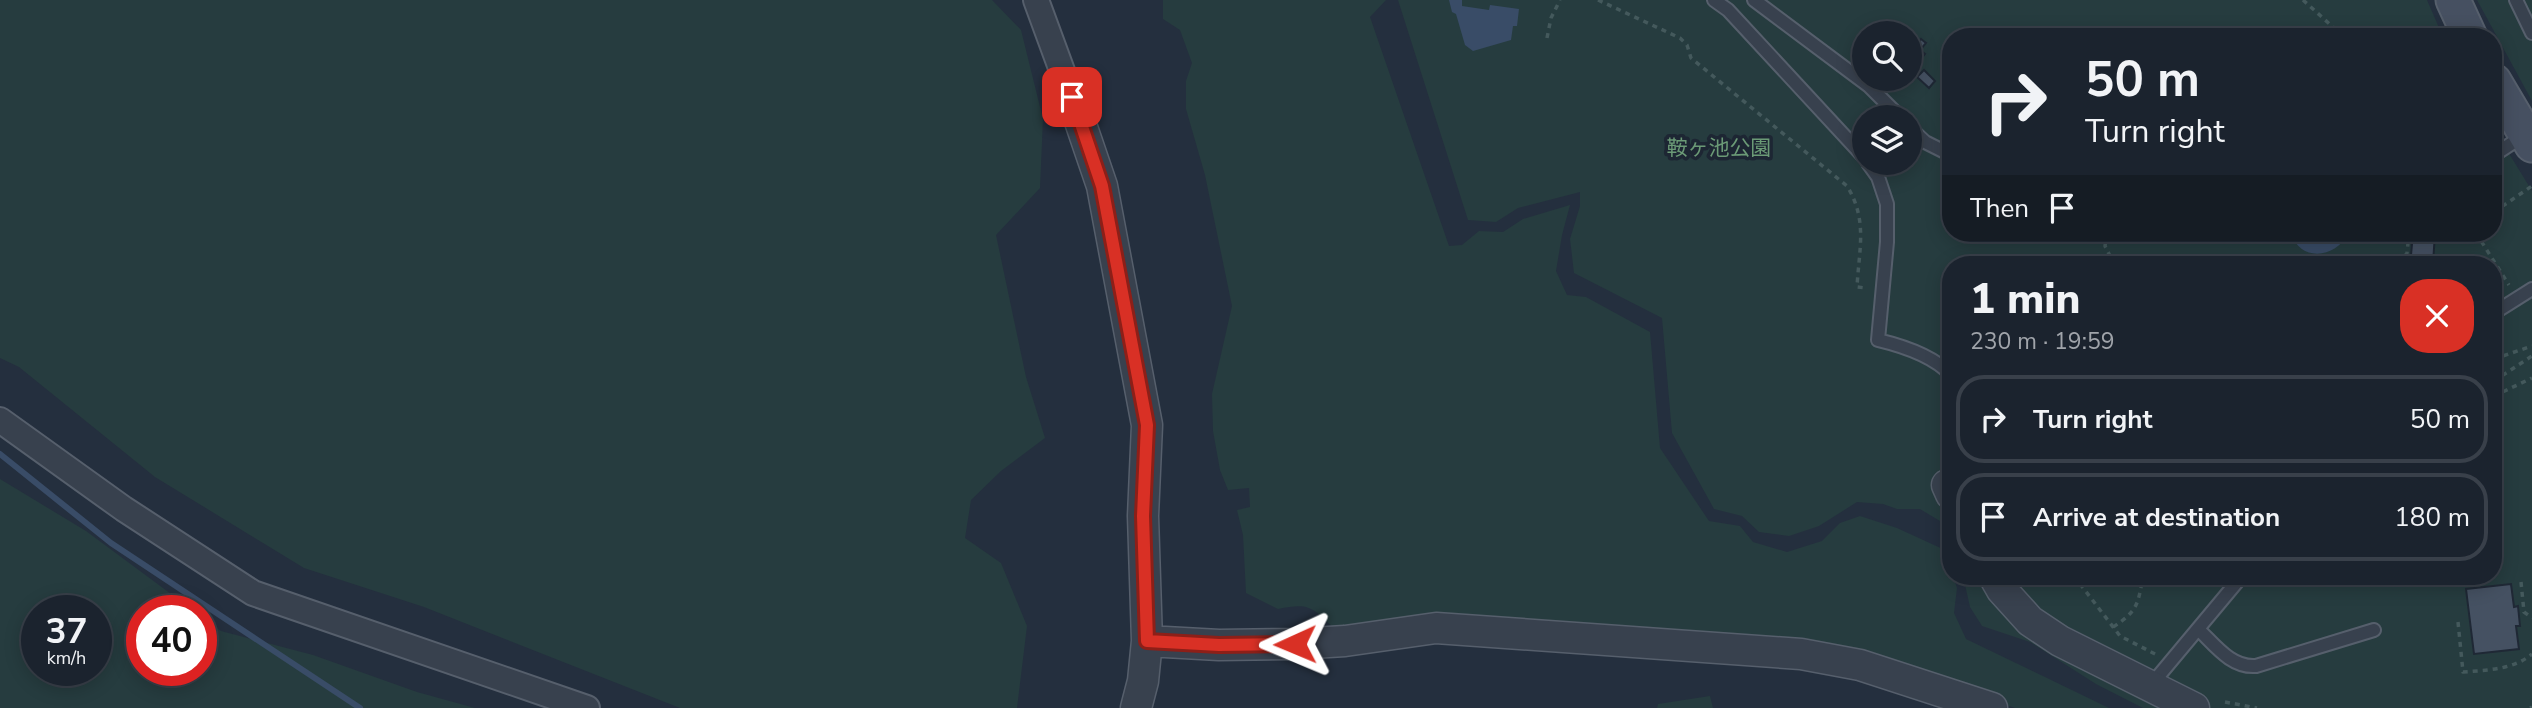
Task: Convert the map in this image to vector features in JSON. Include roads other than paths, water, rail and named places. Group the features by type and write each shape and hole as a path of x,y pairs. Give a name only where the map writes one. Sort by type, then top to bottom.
{"main road":[{"path":"2453,0 2466,28"},
{"path":"2502,94 2529,140"}],"street":[{"path":"1037,0 1102,186 1147,425 1143,516 1147,641 1143,681 1136,708"},
{"path":"0,420 124,509 253,593 587,708"},
{"path":"1999,585 2031,621 2060,641 2194,708"},
{"path":"1147,641 1219,645 1295,644 1345,641 1436,628 1801,653 1860,664 1992,708"}],"lane":[{"path":"1714,0 1728,10 1852,144"},
{"path":"1754,0 1870,86 1888,105"},
{"path":"2516,0 2532,33"},
{"path":"1922,139 1942,150"},
{"path":"2502,152 2529,140"},
{"path":"1877,175 1887,204 1887,242 1878,340 1899,345 1942,367"},
{"path":"2502,308 2526,293"},
{"path":"2151,685 2235,585"},
{"path":"2198,629 2234,662 2246,667 2374,630"}],"water":[{"path":"1449,0 1462,0 1462,6 1489,10 1490,5 1519,9 1517,26 1513,26 1511,40 1473,51 1465,45"},
{"path":"2342,242 2336,248 2319,254 2310,253 2296,243"}],"waterway":[{"path":"0,454 111,543 360,708"}],"park label":[{"name":"鞍ヶ池公園","path":"1719,148"}]}
